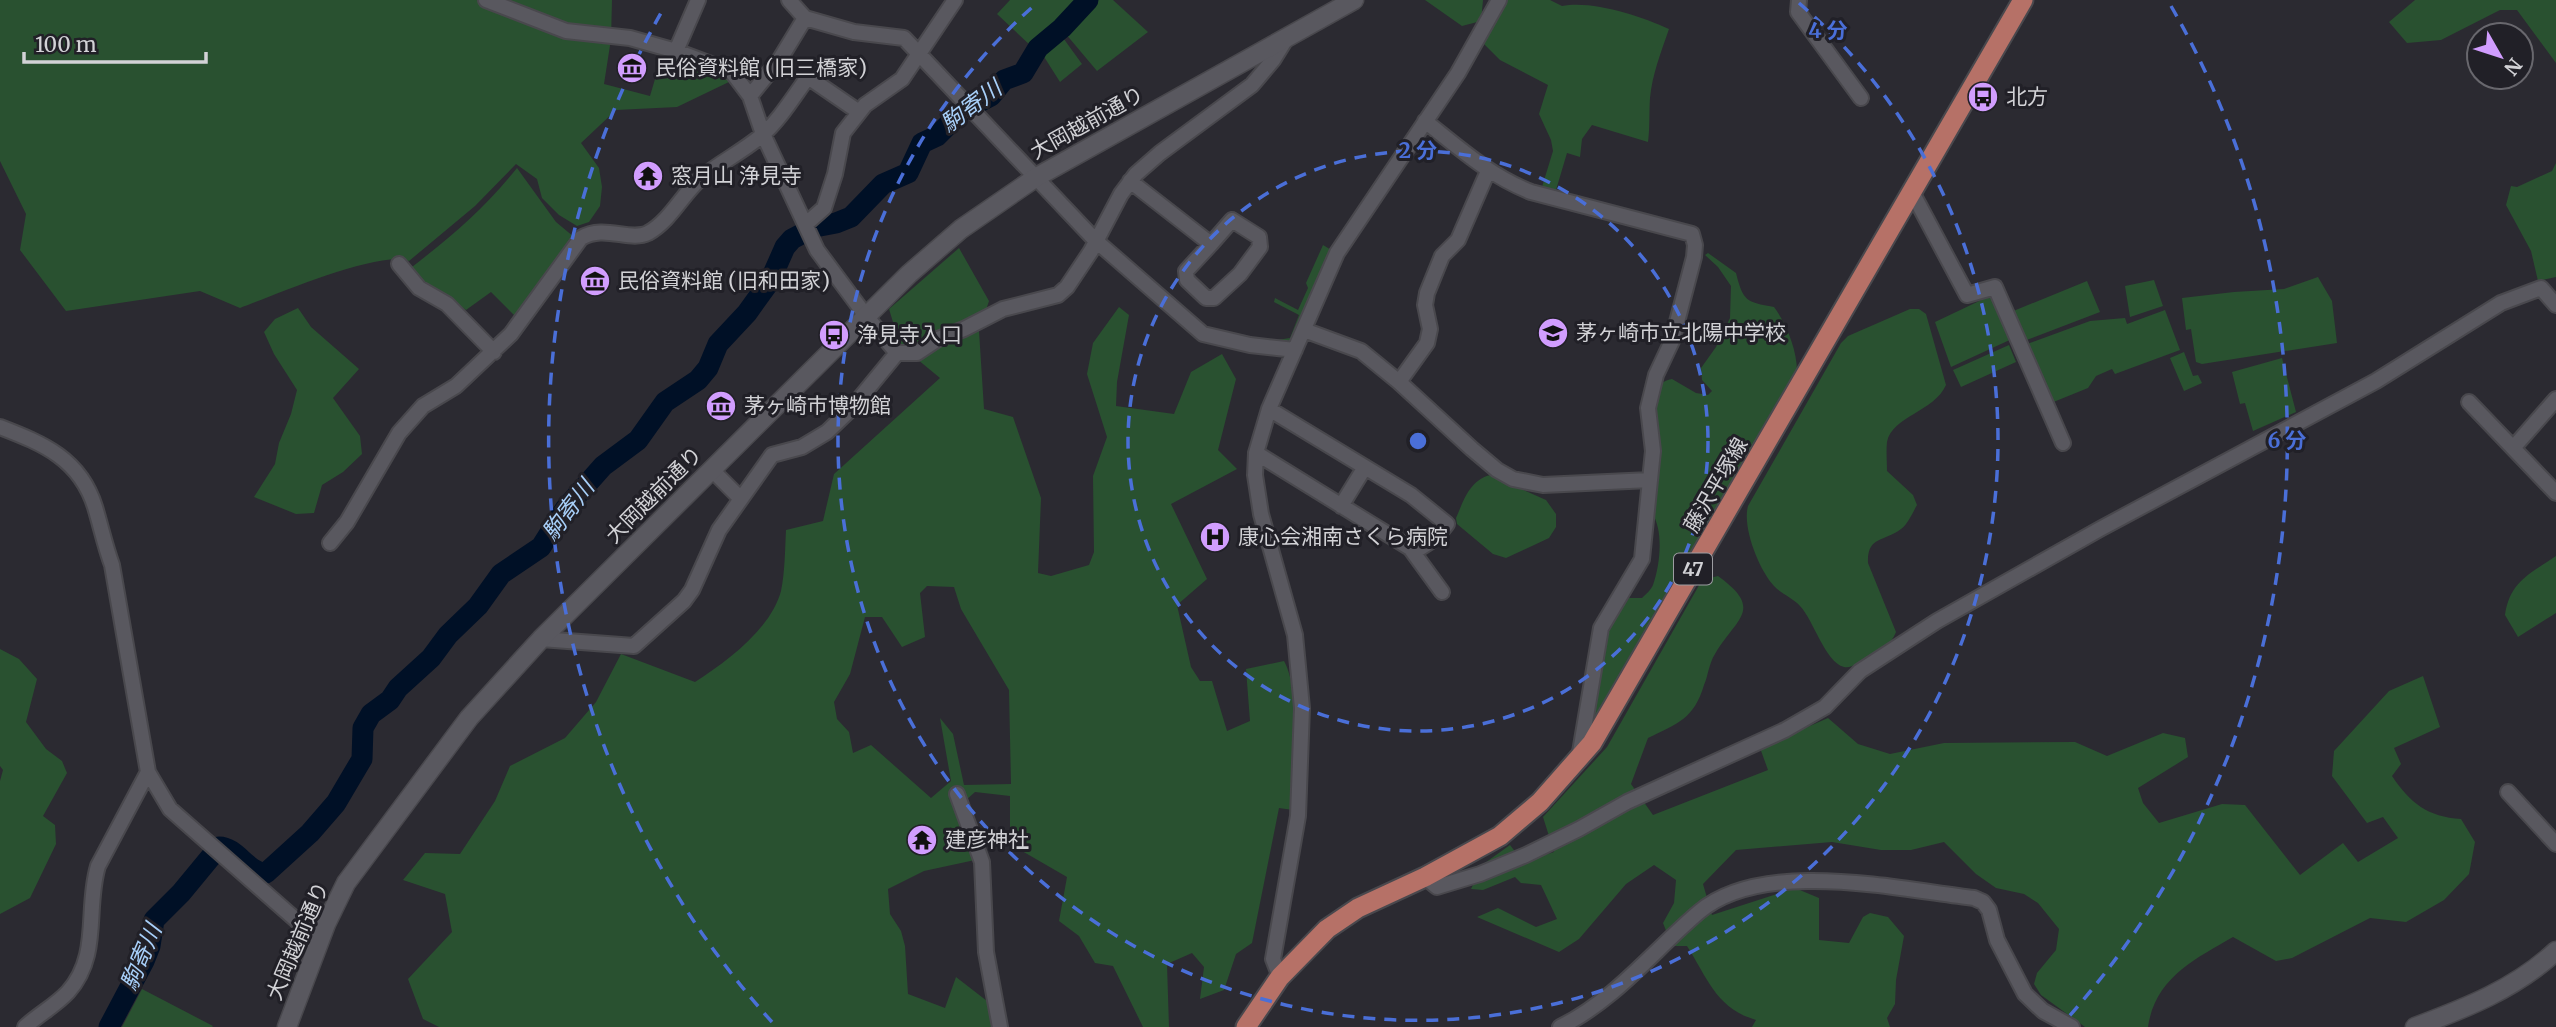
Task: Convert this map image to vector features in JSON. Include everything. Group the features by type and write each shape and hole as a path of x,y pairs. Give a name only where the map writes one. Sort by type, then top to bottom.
{"main road":[{"name":"藤沢平塚線","path":"1246,1027 1280,977 1327,929 1358,908 1425,877 1500,836 1540,803 1592,743 2023,0"}],"street":[{"path":"486,0 566,31 630,38 676,51 732,72 750,96 763,134 807,228 830,269 897,353"},
{"path":"676,51 698,0"},
{"path":"789,0 805,18 854,32 904,38 1095,240 1203,334 1250,345 1295,350"},
{"path":"807,228 824,208 844,133 864,105 902,79 955,0"},
{"name":"大岡越前通り","path":"287,1027 339,896 367,853 469,718 541,639 909,274 961,229 1035,178 1354,0"},
{"path":"1280,977 1273,959 1298,816 1303,708 1295,635 1261,514 1255,475 1256,453 1269,409 1337,253 1458,74 1499,0"},
{"path":"1799,0 1798,12 1861,98"},
{"path":"750,96 780,59 805,18"},
{"path":"897,353 917,353 938,339 1003,309 1056,296 1067,287 1091,251 1130,181 1160,153 1252,85 1273,60 1286,38"},
{"path":"330,543 347,522 399,433 423,406 456,386 511,334 581,238 590,233 636,236 648,233 662,223 699,180 763,134 808,77 859,112"},
{"path":"1425,121 1488,171 1531,192 1692,234 1695,245 1672,341 1656,375 1648,408 1653,451 1642,559 1601,628 1579,760"},
{"path":"1399,382 1427,343 1430,329 1425,305 1427,293 1442,256 1458,240 1488,171"},
{"path":"1130,181 1211,244"},
{"path":"1913,192 1968,295 1995,287 2063,443"},
{"path":"1232,220 1259,237 1260,247 1240,274 1214,298 1206,298 1187,280 1186,271 1211,244 1232,220"},
{"path":"399,264 419,288 447,304 494,352"},
{"path":"1425,877 1437,887 1480,874 1526,855 1627,802 1785,730 1825,707 1860,671 1937,621 2376,381 2501,303 2541,288 2556,305"},
{"path":"1304,330 1361,351 1497,470 1513,478 1544,485 1650,480"},
{"path":"541,639 634,646 684,601 692,590 719,530 772,455 802,447 827,432 851,409 897,353"},
{"path":"2514,447 2556,399"},
{"path":"2469,402 2556,493"},
{"path":"1269,409 1411,495 1447,524 1436,538 1414,552"},
{"path":"0,427 44,446 68,461 78,472 95,505 103,542 112,565 148,772 170,809 320,941"},
{"path":"1256,453 1414,552 1442,592"},
{"path":"1341,506 1365,467"},
{"path":"712,469 741,499"},
{"path":"25,1027 66,993 83,967 91,944 93,881 98,866 148,772"},
{"path":"2508,792 2556,844"},
{"path":"957,794 982,862 986,952 1000,1027"},
{"path":"1560,1027 1596,1007 1615,992 1703,909 1726,897 1760,885 1802,880 1853,883 1974,898 1983,902 1989,911 1997,940 2025,994 2043,1012 2072,1027"},
{"path":"2415,1027 2505,990 2537,969 2556,951"}],"green space":[{"path":"0,0 612,0 611,39 604,84 650,96 663,52 719,71 731,81 677,107 616,110 581,143 599,168 602,187 600,206 589,222 577,226 559,215 542,198 537,179 516,164 475,206 409,261 395,259 352,268 240,308 200,291 66,311 20,250 26,214 0,161"},
{"path":"1010,0 1080,0 1031,46 997,14"},
{"path":"1097,0 1113,0 1148,32 1097,71 1065,33"},
{"path":"1425,0 1483,0 1481,21 1462,26"},
{"path":"1506,0 1550,0 1562,6 1602,7 1631,14 1669,29 1651,89 1648,142 1592,125 1582,139 1580,157 1567,153 1556,190 1542,187 1553,151 1539,114 1548,85 1500,60 1484,44"},
{"path":"2415,0 2556,0 2556,63 2535,34 2535,21 2525,21 2517,10 2500,10 2478,21 2465,21 2465,28 2441,40 2407,43 2389,22"},
{"path":"1061,35 1082,64 1060,82 1041,52"},
{"path":"2556,163 2556,277 2538,281 2531,251 2506,205 2511,186 2517,187 2552,171"},
{"path":"517,168 556,222 574,237 517,318 491,292 466,310 417,277 411,271 412,267 467,221"},
{"path":"1323,245 1333,251 1291,344 1261,341 1264,338 1290,338 1299,315 1274,302 1275,298 1298,310 1308,288 1306,283"},
{"path":"959,248 989,301 979,331 984,409 1013,417 1041,498 1038,573 1051,576 1089,565 1094,552 1093,476 1107,437 1087,374 1093,343 1119,307 1129,315 1117,382 1116,406 1174,414 1191,372 1222,354 1236,379 1218,450 1237,469 1171,504 1207,579 1177,605 1191,667 1200,681 1212,681 1227,731 1250,721 1246,669 1284,661 1293,693 1295,754 1293,810 1279,808 1252,943 1236,954 1224,990 1200,999 1204,967 1192,953 1167,964 1169,1027 1143,1027 1113,966 1095,963 1079,936 1059,921 1067,877 1010,844 1010,796 975,792 965,801 989,857 924,871 888,889 890,914 901,931 905,946 908,994 945,1008 956,977 987,1001 994,1027 439,1027 423,1019 408,979 452,932 445,894 403,880 425,853 460,854 495,801 510,766 565,738 596,702 621,654 695,682 720,665 758,631 776,605 781,591 786,530 823,521 834,474 940,378 900,345 889,309","holes":["927,586 954,587 961,609 1009,690 1011,784 964,785 953,734 940,718 951,781 931,798 871,745 853,753 849,732 837,719 834,702 850,674 865,617 882,617 902,647 925,637 920,593"]},
{"path":"1708,253 1736,273 1747,299 1774,307 1790,337 1797,371 1598,715 1592,720 1603,637 1629,598 1642,598 1650,590 1657,568 1660,548 1656,520 1652,513 1654,402 1657,390 1661,384 1672,379 1696,393 1708,395 1712,391 1702,380 1701,368 1716,347 1730,318 1731,286 1718,267 1705,255"},
{"path":"2318,277 2332,301 2337,343 2202,364 2196,362 2191,329 2186,330 2182,298 2284,289"},
{"path":"2154,280 2163,306 2130,317 2125,286"},
{"path":"2087,281 2100,312 2024,341 2011,312"},
{"path":"1994,294 2014,338 1951,367 1935,322"},
{"path":"298,308 311,327 359,369 333,398 360,436 362,454 343,472 322,485 314,513 296,514 254,497 275,464 279,443 297,390 274,354 264,332 275,319"},
{"path":"1910,309 1919,309 1926,314 1946,385 1932,402 1897,426 1890,433 1887,442 1887,471 1913,495 1917,505 1904,527 1874,544 1868,554 1868,563 1896,632 1881,649 1854,666 1844,667 1825,649 1800,606 1768,579 1753,548 1747,525 1748,506 1841,343 1848,336"},
{"path":"2165,310 2180,350 2115,374 2112,369 2096,376 2088,388 2051,403 2027,344 2090,321 2125,318 2127,324"},
{"path":"2009,345 2016,362 1961,387 1953,370"},
{"path":"2184,352 2193,376 2198,375 2202,383 2184,391 2170,358"},
{"path":"2282,358 2296,412 2253,431 2245,403 2240,404 2232,372"},
{"path":"1490,475 1546,500 1556,514 1556,527 1549,538 1506,558 1493,554 1457,524 1456,518 1472,486"},
{"path":"2556,556 2556,613 2518,637 2505,615 2511,594 2530,574"},
{"path":"1718,576 1740,597 1742,614 1713,658 1700,696 1690,713 1676,724 1648,738 1631,784 1653,815 1768,770 1760,748 1828,718 1858,744 1890,754 1944,743 2075,742 2107,756 2163,733 2185,738 2188,757 2138,788 2143,803 2159,823 2222,804 2245,805 2300,875 2343,843 2358,862 2398,838 2383,817 2367,823 2332,776 2334,751 2389,691 2423,676 2440,727 2394,748 2401,764 2392,776 2413,801 2429,812 2461,819 2475,842 2469,874 2444,900 2406,922 2370,918 2292,958 2276,961 2233,937 2191,962 2168,983 2152,1010 2148,1027 2085,1027 2041,995 2034,984 2037,973 2056,950 2059,929 2038,903 2024,894 1996,888 1976,874 1944,842 1911,850 1881,850 1832,842 1736,850 1703,884 1712,915 1795,888 1819,898 1819,940 1849,943 1863,917 1870,913 1888,917 1904,936 1896,980 1895,1004 1887,1018 1890,1027 1752,1027 1756,1020 1742,1015 1722,1000 1687,946 1672,946 1663,923 1674,903 1676,880 1654,865 1626,884 1579,939 1559,952 1477,917 1498,908 1536,927 1557,919 1541,885 1521,883 1515,877 1483,890 1471,889 1482,865 1510,845 1523,862 1554,852 1543,817 1607,747 1702,580"},
{"path":"0,649 19,659 37,679 26,722 46,749 62,761 67,773 43,816 55,825 56,844 30,898 0,914 0,781 3,770 0,766"},
{"path":"142,989 213,1026 122,1027"}],"waterway":[{"name":"駒寄川","path":"109,1027 144,961 150,946 154,920 181,893 219,847 231,851 253,869 266,873 310,833 336,803 362,759 363,728 371,714 390,700 398,688 431,658 448,635 478,606 501,574 541,547 565,509 603,466 638,440 665,402 698,380 708,368 718,344 747,313 770,281 785,247 792,239 815,227 851,217 883,184 908,173 922,143 937,136 962,111 991,96 1004,80 1023,73 1038,48 1062,28 1088,0"}],"place":[{"name":"民俗資料館 (旧三橋家)","path":"632,68"},
{"name":"北方","path":"1983,97"},
{"name":"窓月山 浄見寺","path":"648,176"},
{"name":"民俗資料館 (旧和田家)","path":"595,281"},
{"name":"茅ヶ崎市立北陽中学校","path":"1553,333"},
{"name":"浄見寺入口","path":"834,335"},
{"name":"茅ヶ崎市博物館","path":"721,406"},
{"name":"康心会湘南さくら病院","path":"1215,537"},
{"name":"建彦神社","path":"922,840"}]}
